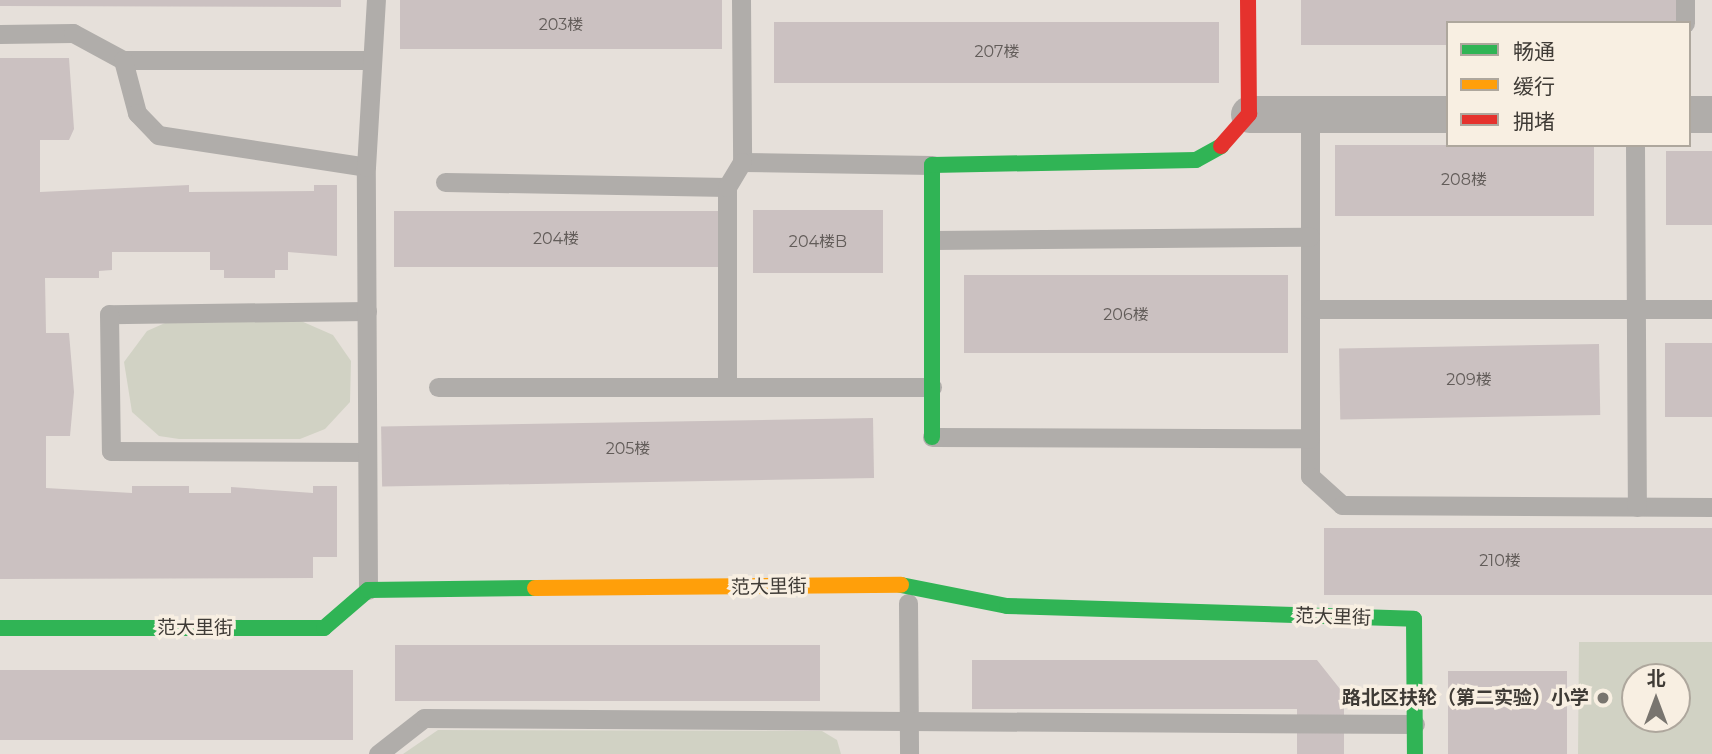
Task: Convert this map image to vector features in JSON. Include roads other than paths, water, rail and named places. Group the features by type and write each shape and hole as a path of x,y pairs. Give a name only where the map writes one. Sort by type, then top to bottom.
{"street":[{"path":"932,437 932,165 1196,160 1230,141 1249,114 1248,0"},
{"path":"1249,114 1446,114"},
{"path":"1691,114 1712,114"},
{"name":"范大里街","path":"0,628 324,628 368,590 899,585 1007,606 1414,619 1408,739"},
{"name":"范大里街","path":"0,645 326,644 377,603 908,603 1007,620 1401,634 1408,739 1415,754"}],"lane":[{"path":"368,590 366,167 376,0"},
{"path":"727,385 727,187 742,162 741,0"},
{"path":"1685,0 1685,21"},
{"path":"0,34 73,33 123,60 372,60"},
{"path":"123,60 137,113 158,135 366,167"},
{"path":"1310,114 1310,476 1342,505 1712,507"},
{"path":"1635,147 1637,507"},
{"path":"742,162 932,165"},
{"path":"445,182 727,187"},
{"path":"933,240 1310,237"},
{"path":"1310,309 1712,309"},
{"path":"367,311 109,314 111,451 367,452"},
{"path":"438,387 932,387"},
{"path":"932,437 1310,438"},
{"path":"908,603 909,754"},
{"path":"378,754 424,718 1408,739"}],"place":[{"name":"路北区扶轮（第二实验）小学","path":"1603,698"}]}
